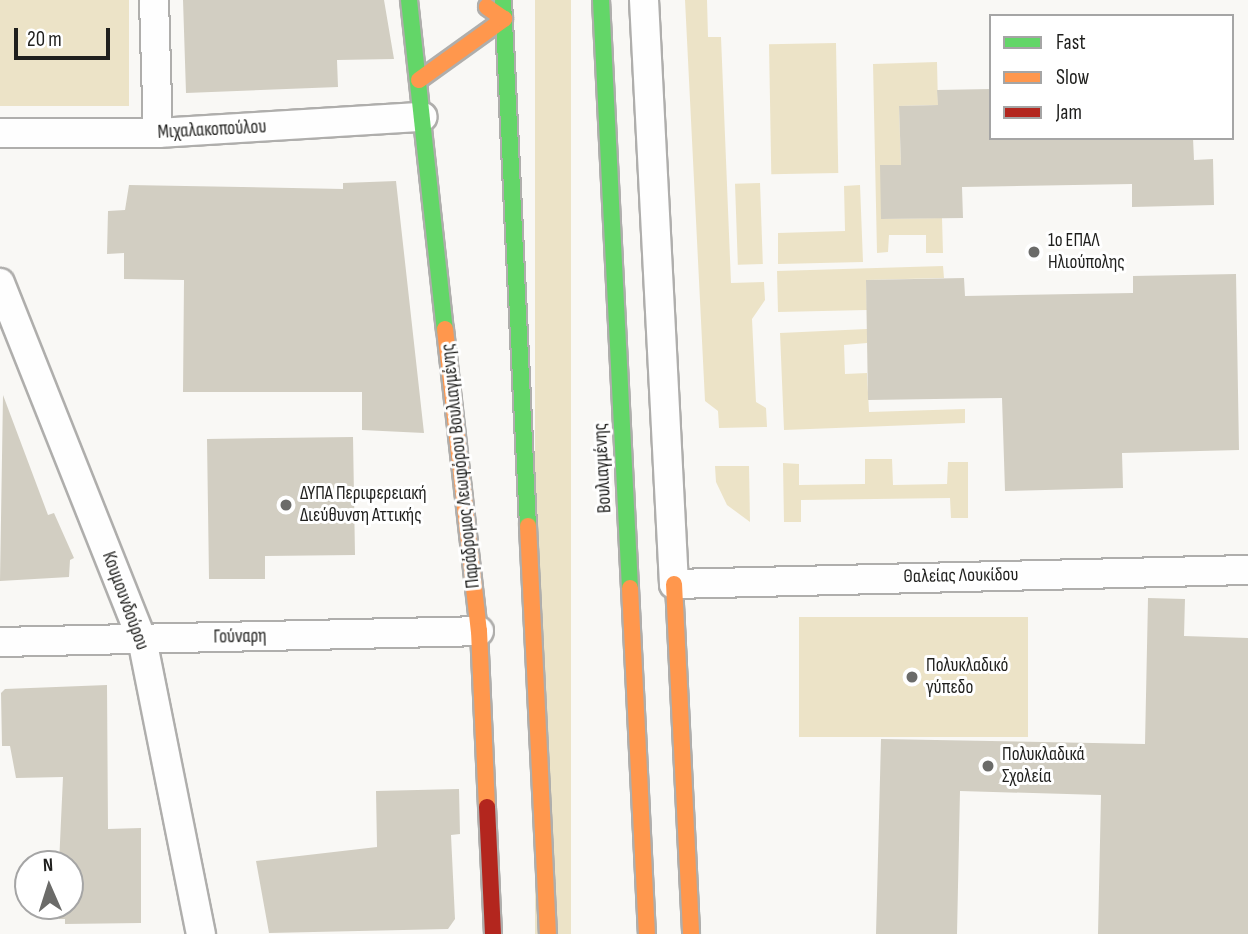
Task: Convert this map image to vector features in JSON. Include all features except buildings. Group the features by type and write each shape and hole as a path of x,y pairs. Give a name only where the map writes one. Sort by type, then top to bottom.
{"main road":[{"name":"Παράδρομος Λεωφόρου Βουλιαγμένης","path":"409,0 479,631 493,934"},
{"path":"476,0 504,19"},
{"path":"503,0 548,934"},
{"name":"Βουλιαγμένης","path":"601,0 647,934"},
{"path":"419,80 504,19"},
{"path":"674,584 691,934"}],"street":[{"path":"154,0 158,133"},
{"path":"644,0 674,584"},
{"name":"Μιχαλακοπούλου","path":"0,133 158,133 423,117"},
{"name":"Κουμουνδούρου","path":"0,283 142,639 201,934"},
{"name":"Θαλείας Λουκίδου","path":"674,584 1248,570"},
{"name":"Γούναρη","path":"0,642 479,631"}],"shaded area":[{"path":"0,0 129,0 129,106 0,106"},
{"path":"535,0 571,0 571,934 535,934"},
{"path":"685,0 707,0 708,37 721,37 731,283 764,282 765,300 752,319 756,402 766,408 767,427 719,428 718,411 705,401"},
{"path":"836,43 838,173 771,174 769,44"},
{"path":"937,62 938,105 899,106 901,165 881,219 942,218 943,253 926,253 926,235 889,235 888,252 877,253 873,64"},
{"path":"760,183 763,264 738,265 735,184"},
{"path":"860,185 863,262 778,264 778,233 845,231 844,186"},
{"path":"943,266 944,278 866,280 867,310 778,312 777,271"},
{"path":"867,329 867,343 844,345 845,374 867,373 869,412 965,409 965,423 784,430 780,333"},
{"path":"865,459 892,459 893,485 947,484 948,462 968,462 968,518 951,518 950,498 801,500 801,522 784,522 783,463 799,464 799,485 865,484"},
{"path":"715,466 749,466 750,522 727,505 716,482"},
{"name":"Πολυκλαδικό γύπεδο","path":"799,617 1028,617 1028,737 799,737"}],"traffic: fast":[{"path":"409,0 445,329"},
{"path":"503,0 528,526"},
{"path":"601,0 630,588"}],"traffic: slow":[{"path":"419,80 504,19 487,7"},
{"path":"445,329 479,631 487,807"},
{"path":"528,526 548,934"},
{"path":"674,584 691,934"},
{"path":"630,588 647,934"}],"traffic: jam":[{"path":"487,807 493,934"}],"place":[{"name":"1ο ΕΠΑΛ Ηλιούπολης","path":"1034,252"},
{"name":"ΔΥΠΑ Περιφερειακή Διεύθυνση Αττικής","path":"286,505"},
{"name":"Πολυκλαδικό γύπεδο","path":"912,677"},
{"name":"Πολυκλαδικά Σχολεία","path":"988,766"}]}
